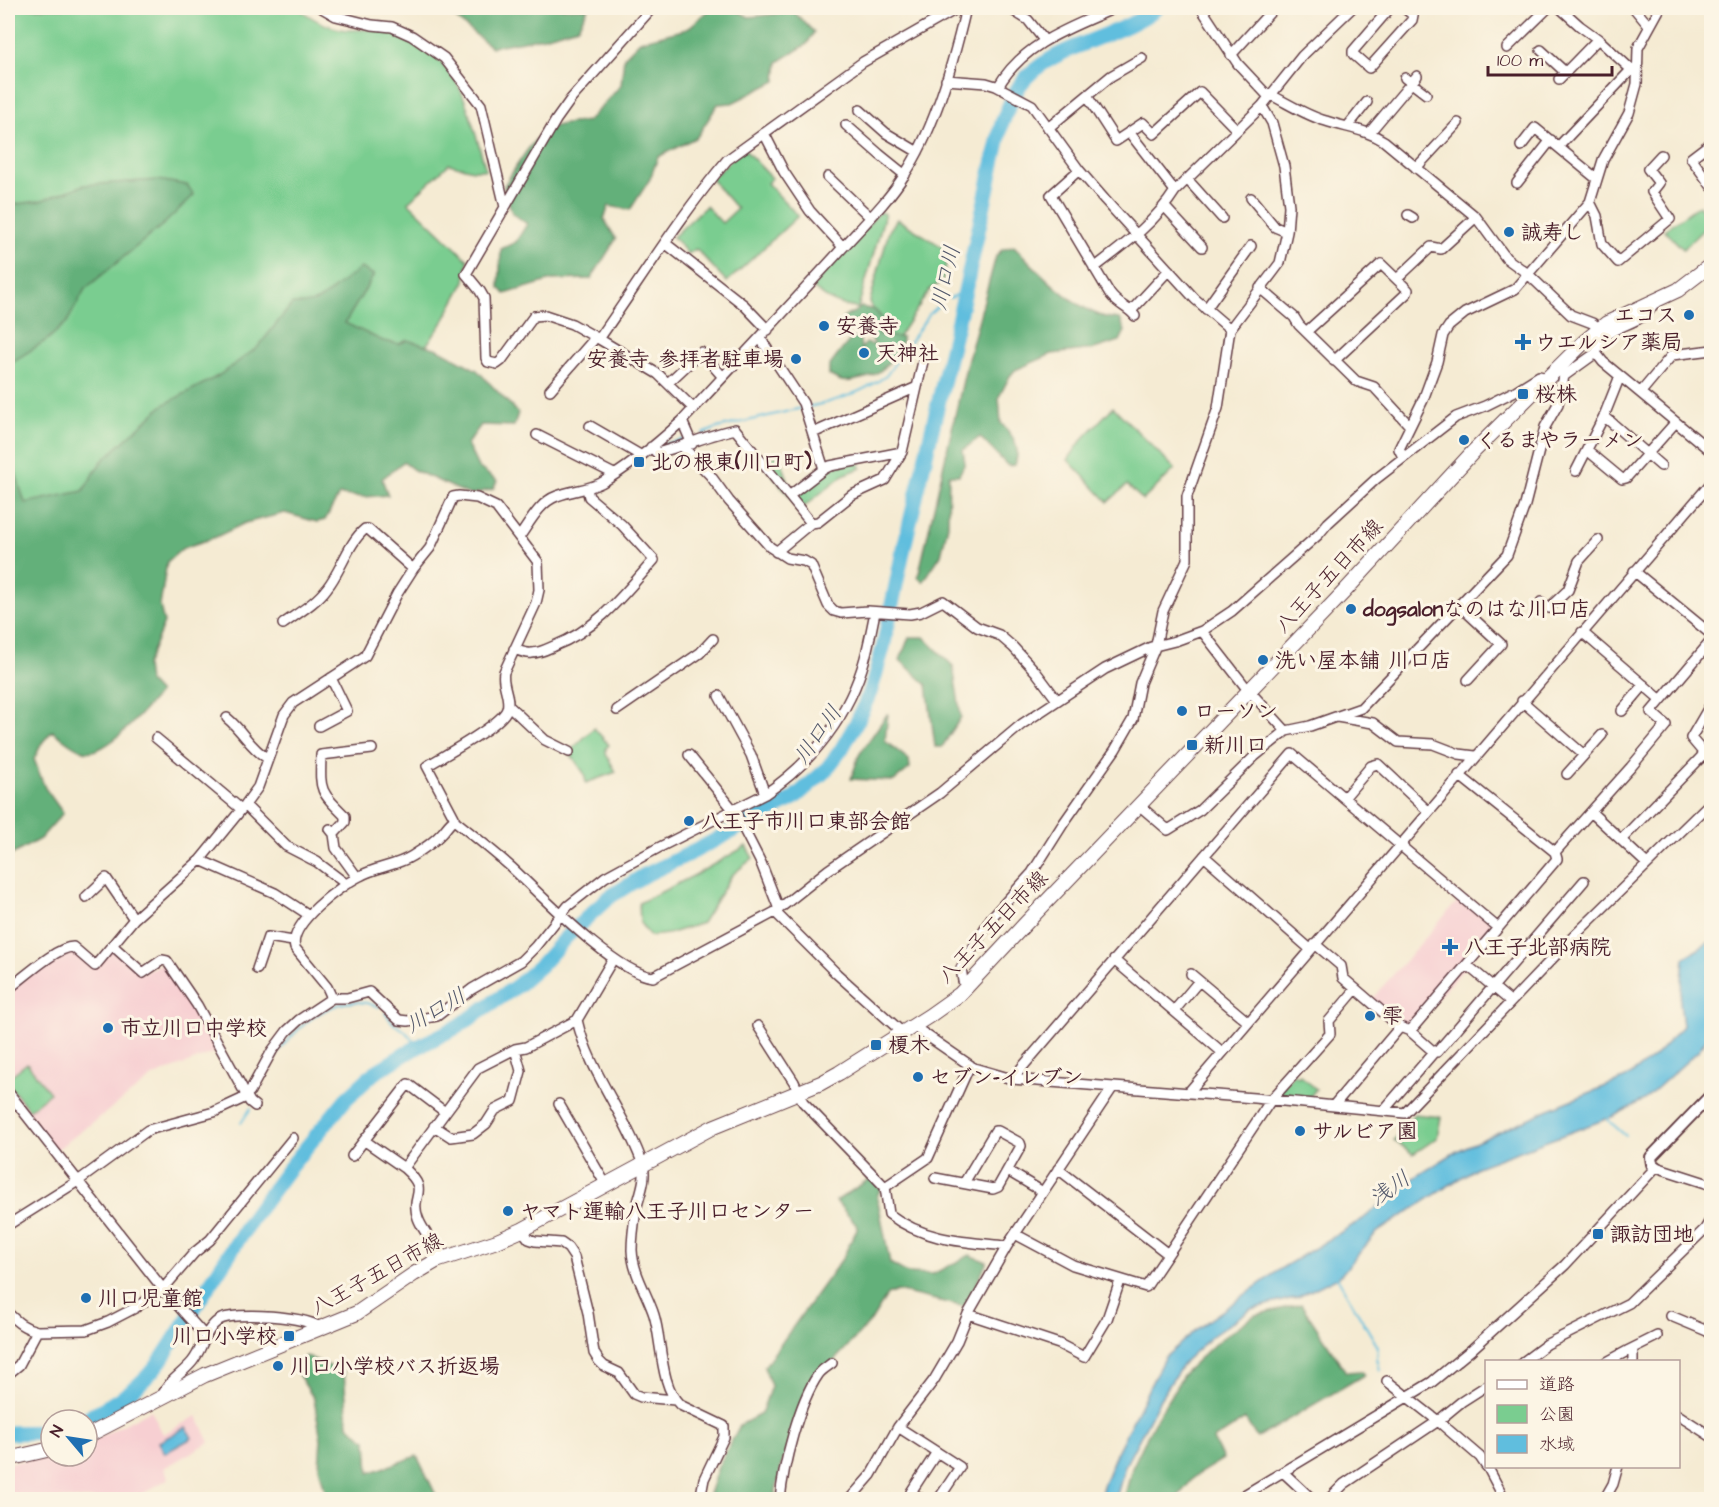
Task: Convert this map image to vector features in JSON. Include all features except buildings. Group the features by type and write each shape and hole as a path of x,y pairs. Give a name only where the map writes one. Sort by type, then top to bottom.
{"main road":[{"name":"八王子五日市線","path":"99,1430 205,1375 322,1329 366,1308 414,1274 444,1257 497,1241 522,1230 721,1123 829,1079 951,1001 968,986 1357,579 1473,452 1548,378 1561,371 1599,328 1615,318 1686,285 1712,264"},
{"path":"8,1459 39,1452"}],"street":[{"path":"322,8 336,16 372,25 392,27 412,36 444,58 481,105 505,207"},
{"path":"652,8 571,99 556,120 466,274 484,298 486,358 493,364 501,361 534,316 538,315 572,324 658,374 694,409"},
{"path":"550,390 598,338 711,180 728,160 863,62 958,8"},
{"path":"520,536 542,506 550,499 559,495 587,493 651,447 682,421 870,217 905,175 918,152 946,80 966,8"},
{"path":"1009,8 1028,20 1044,40"},
{"path":"998,87 1017,63 1044,40 1115,8"},
{"path":"1201,8 1231,55 1270,96 1326,122 1370,132 1384,141 1476,217 1502,254 1528,274 1571,315 1599,328"},
{"path":"1231,55 1274,8"},
{"path":"1094,268 1137,234 1165,207 1175,191 1262,106 1302,56 1352,8"},
{"path":"1390,8 1353,51 1353,54 1369,68 1412,20 1413,15 1404,8"},
{"path":"1507,48 1548,8"},
{"path":"1403,457 1400,449 1423,400 1437,362 1443,335 1449,326 1465,313 1515,290 1590,202 1603,160 1629,113 1638,84 1634,73 1560,8"},
{"path":"1635,8 1649,26"},
{"path":"1517,183 1555,143 1634,73 1638,48 1660,8"},
{"path":"1541,50 1562,76 1598,39"},
{"path":"1048,129 1111,76 1142,58"},
{"path":"1370,132 1411,79 1426,94"},
{"path":"946,80 986,83 1032,105 1079,170 1206,309 1230,328"},
{"path":"1087,96 1116,141 1143,123 1154,134 1200,92 1237,130"},
{"path":"1348,126 1367,102"},
{"path":"968,986 963,981 961,968 991,918 1032,873 1115,750 1133,719 1140,683 1156,645 1163,611 1187,560 1187,496 1218,408 1230,328 1280,263 1287,232 1289,206 1284,166 1272,123 1262,106"},
{"path":"860,110 886,133 918,152"},
{"path":"1416,168 1458,123"},
{"path":"846,125 905,175"},
{"path":"1521,146 1535,128 1597,179"},
{"path":"1129,132 1175,191"},
{"path":"764,133 784,172 810,211 843,247"},
{"path":"1712,142 1691,158 1712,187"},
{"path":"1590,202 1597,216 1602,244 1618,262 1670,219 1652,192 1659,183 1648,169 1661,155"},
{"path":"1079,170 1051,195 1118,304 1133,313 1169,270"},
{"path":"828,177 870,217"},
{"path":"1187,179 1222,218"},
{"path":"1251,198 1275,227 1287,232"},
{"path":"1165,207 1202,247"},
{"path":"1397,279 1431,247 1441,249 1476,217"},
{"path":"665,243 744,305 768,330"},
{"path":"1206,309 1251,246"},
{"path":"1306,332 1381,264 1408,290 1334,361"},
{"path":"1260,288 1294,317 1334,361 1356,381 1374,387 1410,426"},
{"path":"1140,806 1168,830 1209,802 1255,756 1286,730 1310,726 1361,708 1507,555 1525,505 1545,427 1558,404 1561,371 1596,353 1601,340 1647,313 1656,300"},
{"path":"760,338 805,408 824,469"},
{"path":"1641,392 1672,356 1712,350"},
{"path":"668,383 701,352 723,377"},
{"path":"1596,353 1675,423 1712,452"},
{"path":"776,552 811,523 818,522 852,495 885,480 902,452 924,357"},
{"path":"8,989 48,959 69,947 73,947 95,966 134,919 200,860 258,787 284,715 293,703 365,656 394,599 430,548 453,497 466,496 490,503 501,511 538,562 539,590 536,603 503,677 508,705 504,714 483,731 427,766 454,820 613,959 653,977 777,910 828,870 940,793 1015,729 1105,669 1156,645 1202,631 1232,611 1318,535 1336,515 1403,457 1440,432 1456,417 1485,406 1539,376 1548,378"},
{"path":"1576,471 1604,416 1620,376"},
{"path":"813,434 917,387"},
{"path":"1604,416 1661,466"},
{"path":"682,421 688,442 729,501 776,552 811,565 828,605 834,611 907,614 921,612 943,601 978,627 999,634 1036,672 1057,700"},
{"path":"1587,450 1622,478 1626,478 1675,423"},
{"path":"590,426 640,455"},
{"path":"651,447 657,453 735,429 811,523"},
{"path":"537,435 614,474"},
{"path":"789,496 824,469 870,457 902,452"},
{"path":"1188,1093 1712,482"},
{"path":"514,649 529,654 540,652 569,640 590,627 613,606 654,560 622,525 587,493"},
{"path":"283,624 318,599 365,529 368,529 413,569"},
{"path":"1541,602 1549,608 1568,590 1579,561 1598,540"},
{"path":"1634,571 1712,635"},
{"path":"1460,606 1501,644 1468,680"},
{"path":"8,1225 78,1181 148,1130 250,1101 278,1041 299,1020 332,998 347,998 369,992 376,996 399,1020 432,1017 441,1013 472,989 521,961 565,916 568,906 594,885 616,871 734,811 780,784 804,763 839,719 859,675 876,612"},
{"path":"1202,631 1249,691 1286,730"},
{"path":"1582,632 1661,700"},
{"path":"617,710 693,659 713,639"},
{"path":"1555,852 1666,725 1651,712 1712,640"},
{"path":"319,726 347,711 331,678"},
{"path":"1622,711 1644,685"},
{"path":"719,696 751,755 765,794"},
{"path":"1522,701 1584,755"},
{"path":"1712,702 1691,738 1712,763"},
{"path":"508,705 545,740 569,752"},
{"path":"1336,717 1373,723 1398,742 1433,744 1459,754 1475,756"},
{"path":"227,718 241,730 258,753 267,758"},
{"path":"1567,774 1602,735"},
{"path":"156,738 243,807 286,846 317,862 346,884"},
{"path":"1621,840 1712,746"},
{"path":"357,877 336,848 332,832 345,822 345,816 328,799 320,784 321,755 372,749"},
{"path":"1012,1079 1292,754 1498,928"},
{"path":"689,755 734,811 761,863 777,910 837,974 908,1029 979,1070 1012,1079 1334,1105 1405,1113 1510,1000 1712,801"},
{"path":"1344,798 1371,766 1378,764 1428,811"},
{"path":"1334,1105 1467,965 1557,859 1555,852 1460,775"},
{"path":"1591,812 1647,864"},
{"path":"332,998 327,987 295,948 293,941 298,929 309,915 346,884 357,877 412,856 441,834 454,820"},
{"path":"1204,856 1312,946 1341,966 1343,978 1434,1052"},
{"path":"200,860 275,893 309,915"},
{"path":"86,897 106,878 134,919"},
{"path":"1384,1110 1494,987 1584,881"},
{"path":"257,969 268,937 293,941"},
{"path":"112,945 143,973 162,960 167,961 197,1005 250,1101"},
{"path":"404,1168 478,1068 515,1049 526,1047 577,1020 613,959"},
{"path":"1114,960 1222,1052"},
{"path":"1467,965 1510,1000"},
{"path":"1191,974 1248,1022"},
{"path":"1174,1011 1199,981"},
{"path":"1015,1234 1073,1265 1146,1287 1271,1100 1330,1034 1329,1022 1356,989"},
{"path":"577,1020 586,1050 643,1165 644,1178 633,1235 633,1259 653,1313 663,1365 675,1400"},
{"path":"758,1026 807,1106 885,1187 889,1214 920,1232 938,1238 1007,1246"},
{"path":"434,1126 451,1137 473,1134 486,1124 495,1110 513,1101 521,1071 515,1049"},
{"path":"885,1187 928,1158 970,1065"},
{"path":"352,1156 408,1084 446,1112"},
{"path":"849,1500 871,1475 898,1427 934,1380 1007,1246 1113,1087"},
{"path":"8,1092 163,1289 205,1336"},
{"path":"1712,1094 1651,1157 1650,1161 1656,1167 1712,1185"},
{"path":"559,1104 606,1185"},
{"path":"935,1178 993,1189 998,1187 1021,1146 1020,1143 994,1131 964,1183"},
{"path":"8,1313 11,1324 37,1331 86,1330 135,1308 163,1289 194,1253 210,1240 293,1138"},
{"path":"365,1141 404,1168 417,1180 419,1221 444,1257"},
{"path":"1236,1500 1432,1382 1565,1265 1656,1167"},
{"path":"1058,1169 1168,1254"},
{"path":"1008,1172 1043,1192"},
{"path":"1526,1360 1547,1344 1629,1303 1705,1229 1712,1217"},
{"path":"522,1230 529,1239 561,1243 574,1257 588,1313 594,1353 604,1366 619,1372 634,1394 641,1397 675,1400 690,1410 720,1422 724,1426 724,1437 704,1479 700,1500"},
{"path":"968,1314 1059,1344 1084,1358 1107,1319 1120,1281"},
{"path":"161,1399 166,1387 194,1361 205,1336 220,1320 245,1315 308,1321 322,1329"},
{"path":"1671,1316 1712,1335"},
{"path":"8,1374 19,1365 37,1331"},
{"path":"1611,1360 1657,1336"},
{"path":"1629,1350 1633,1353 1633,1360"},
{"path":"780,1500 794,1437 809,1390 819,1373 832,1363"},
{"path":"1387,1381 1438,1421 1485,1463"},
{"path":"1328,1500 1344,1484 1485,1387"},
{"path":"1680,1416 1712,1437"},
{"path":"898,1427 960,1467 938,1500"},
{"path":"923,1500 911,1492 937,1452"},
{"path":"1488,1468 1505,1500"},
{"path":"1604,1500 1613,1484 1618,1468"},
{"path":"1283,1472 1313,1500"}],"shaded area":[{"name":"八王子北部病院","path":"1461,897 1498,928 1410,1031 1370,1001"},
{"name":"市立川口中学校","path":"112,945 143,973 167,961 221,1050 154,1076 55,1151 8,1092 8,989 69,947 95,966"},
{"path":"151,1410 163,1434 197,1416 210,1442 164,1468 169,1478 134,1499 8,1499 8,1464 39,1457 39,1468 99,1468 99,1438"}],"green space":[{"path":"8,8 298,8 333,27 347,30 392,32 428,50 447,69 461,91 486,170 473,170 449,164 408,202 468,260 465,281 441,325 415,361 98,504 8,515"},
{"path":"443,8 588,8 578,27 544,37 491,47"},
{"path":"712,8 732,8 749,17 794,12 814,32 807,44 778,62 776,81 732,103 718,104 697,137 658,157 650,179 630,210 609,206 604,219 616,239 591,279 552,280 505,294 499,287 501,249 516,242 527,224 512,213 504,186 527,150 548,129 588,121 621,85 624,57 640,41 687,29"},
{"path":"743,148 772,178 767,183 798,216 727,282 696,249 688,254 673,237 706,206 722,223 737,209 711,179"},
{"path":"158,180 187,185 194,195 165,223 85,289 67,322 47,340 8,365 8,205 40,201 84,185"},
{"path":"1699,205 1711,222 1683,249 1664,230"},
{"path":"880,212 885,214 858,308 845,306 822,295 812,287"},
{"path":"897,219 949,251 942,282 930,289 894,344 874,335 881,323 874,319 870,301 889,231"},
{"path":"1014,246 1043,276 1066,295 1090,311 1104,317 1120,319 1125,331 1120,341 1094,349 1052,354 1015,370 1010,376 999,397 1001,423 1013,437 1017,447 1015,465 1008,466 980,437 963,450 965,463 959,475 949,475 948,525 941,555 923,582 918,577 967,363 996,256 1002,250"},
{"path":"361,268 374,275 345,323 383,341 399,344 407,340 438,349 477,370 518,413 514,426 481,425 467,444 478,467 497,481 493,489 470,495 414,470 403,462 382,479 388,495 365,497 339,495 325,520 317,522 285,513 245,523 216,537 183,548 167,562 160,606 164,623 146,666 148,681 159,693 114,740 93,751 80,750 52,731 42,743 34,759 45,788 63,813 40,839 8,857 8,461 13,464 25,503 83,491 101,462 163,405 218,376 258,347 292,304 315,302"},
{"path":"861,307 875,310 883,319 879,334 902,337 902,341 891,360 876,374 861,379 842,381 829,375 829,367 848,342 853,337 860,339 861,349 866,343 873,345 874,343 868,330 856,321 850,325 847,333 840,328 844,317"},
{"path":"1113,407 1175,469 1143,500 1127,485 1108,502 1068,460 1081,441"},
{"path":"779,455 793,493 824,469 859,460 861,468 843,475 800,510 762,462"},
{"path":"909,637 924,637 953,666 961,717 942,747 935,747 927,685 900,660"},
{"path":"888,713 885,741 909,760 910,768 894,781 851,779 859,755"},
{"path":"594,728 609,745 606,748 606,754 616,772 586,783 584,773 569,752"},
{"path":"746,846 753,858 732,875 702,923 668,934 650,936 640,923 639,903"},
{"path":"27,1063 50,1093 29,1110 8,1084 8,1078"},
{"path":"1294,1074 1298,1077 1300,1075 1316,1089 1305,1103 1271,1100"},
{"path":"1414,1114 1441,1117 1437,1138 1413,1154 1394,1140"},
{"path":"871,1178 881,1189 877,1196 890,1263 907,1273 933,1274 970,1255 987,1262 965,1307 897,1291 887,1295 871,1321 832,1363 819,1373 783,1460 774,1499 718,1499 709,1494 718,1467 740,1425 761,1414 771,1386 764,1367 842,1259 858,1227 836,1201"},
{"path":"1301,1304 1346,1372 1361,1371 1364,1375 1257,1438 1245,1419 1213,1440 1223,1459 1195,1476 1176,1499 1124,1499 1132,1468 1153,1424 1185,1372 1218,1341 1255,1315"},
{"path":"306,1356 344,1372 348,1425 367,1441 369,1473 417,1456 438,1499 327,1499 319,1467 321,1439 314,1399 295,1369"}],"water":[{"path":"1711,941 1711,1032 1698,1051 1644,1100 1614,1116 1477,1167 1376,1233 1340,1276 1298,1297 1251,1309 1212,1336 1185,1361 1160,1399 1125,1466 1116,1499 1100,1499 1116,1454 1164,1358 1197,1329 1282,1268 1363,1219 1406,1183 1457,1151 1547,1110 1626,1078 1655,1056 1683,1026 1680,1002 1684,958"},
{"path":"186,1427 192,1438 165,1453 159,1442"}],"waterway":[{"name":"川口川","path":"99,1411 135,1388 161,1360 253,1217 287,1171 346,1099 374,1073 410,1051 459,1026 517,986 608,898 643,876 794,798 825,771 841,750 871,690 883,648 902,556 1002,123 1008,108 1020,85 1048,60 1141,19 1157,8"},
{"path":"950,298 965,291"},
{"path":"807,407 848,396 886,376 930,313 941,303"},
{"path":"703,434 717,428 802,408"},
{"path":"660,447 686,439"},
{"path":"590,494 621,476"},
{"path":"269,1065 302,1026 330,1007 362,1002 379,1007"},
{"path":"385,1013 394,1024 405,1031 418,1047"},
{"path":"253,1100 258,1086"},
{"path":"241,1123 251,1108"},
{"path":"1608,1116 1609,1121 1626,1136"},
{"path":"1337,1277 1378,1347 1377,1358 1380,1370"},
{"name":"川口川","path":"8,1433 39,1432"}],"place":[{"name":"誠寿し","path":"1509,232"},
{"name":"エコス","path":"1689,315"},
{"name":"安養寺","path":"824,326"},
{"name":"ウエルシア薬局","path":"1523,342"},
{"name":"天神社","path":"864,353"},
{"name":"安養寺 参拝者駐車場","path":"796,359"},
{"name":"桜株","path":"1523,394"},
{"name":"くるまやラーメン","path":"1464,440"},
{"name":"北の根東(川口町)","path":"639,462"},
{"name":"dogsalonなのはな川口店","path":"1351,609"},
{"name":"洗い屋本舗 川口店","path":"1263,660"},
{"name":"ローソン","path":"1182,711"},
{"name":"新川口","path":"1192,745"},
{"name":"八王子市川口東部会館","path":"689,821"},
{"name":"八王子北部病院","path":"1450,947"},
{"name":"雫","path":"1370,1016"},
{"name":"市立川口中学校","path":"108,1028"},
{"name":"榎木","path":"876,1045"},
{"name":"セブン-イレブン","path":"918,1077"},
{"name":"サルビア園","path":"1300,1131"},
{"name":"ヤマト運輸八王子川口センター","path":"508,1211"},
{"name":"諏訪団地","path":"1598,1234"},
{"name":"川口児童館","path":"86,1298"},
{"name":"川口小学校","path":"289,1336"},
{"name":"川口小学校バス折返場","path":"278,1366"}],"water label":[{"name":"浅川","path":"1390,1189"}]}
